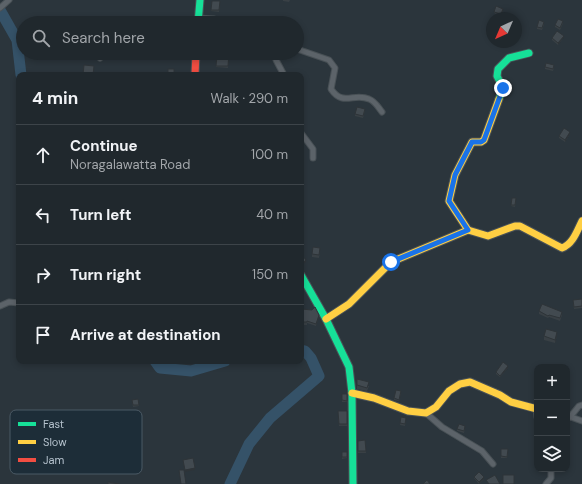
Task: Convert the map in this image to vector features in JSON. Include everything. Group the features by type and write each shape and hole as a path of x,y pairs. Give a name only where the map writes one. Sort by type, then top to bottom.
{"street":[{"path":"2,6 9,0"},
{"path":"198,16 200,0"},
{"path":"304,51 329,60 335,68 331,89 335,95 343,98 368,98 375,102 382,112"},
{"path":"468,230 449,201 455,175 472,142 481,142 484,140 503,88 497,76 498,69 509,58 529,53"},
{"path":"195,72 196,60"},
{"path":"276,60 282,72"},
{"path":"304,137 313,149 313,158"},
{"path":"326,319 349,304 391,262 468,230 488,236 520,226 562,248 570,244 582,222"},
{"path":"304,280 326,319 349,367 352,393 353,484"},
{"path":"0,306 9,302 16,303"},
{"path":"426,413 436,407 449,391 460,384 470,382 500,395 511,402 534,411"},
{"path":"352,393 374,398 408,411 426,413 442,427 482,451 493,464"},
{"path":"570,415 582,405"},
{"path":"570,416 582,421"},
{"path":"546,484 551,478 551,472"}],"building":[{"path":"212,1 220,1 219,10 211,10"},
{"path":"496,6 503,9 502,12 494,12"},
{"path":"558,19 563,21 560,28 555,25"},
{"path":"539,20 544,22 542,28 537,27"},
{"path":"557,31 564,36 558,43 552,38"},
{"path":"217,60 228,60 228,66 216,66"},
{"path":"546,63 554,65 553,69 545,67"},
{"path":"84,65 94,66 93,72 83,72"},
{"path":"168,69 174,69 174,72 168,72"},
{"path":"357,107 365,109 363,116 355,114"},
{"path":"564,128 570,132 565,140 559,136"},
{"path":"512,198 516,198 515,205 511,205"},
{"path":"313,247 320,248 319,255 312,254"},
{"path":"582,299 582,306 574,307 573,300"},
{"path":"542,304 562,312 560,318 548,316 539,311"},
{"path":"315,307 319,315 316,324 307,321 304,322 304,309 312,310"},
{"path":"546,329 557,332 555,340 544,336"},
{"path":"503,362 508,366 500,376 496,372"},
{"path":"357,379 369,382 367,388 357,385"},
{"path":"396,390 401,391 399,400 394,398"},
{"path":"342,394 347,394 347,401 342,400"},
{"path":"138,399 139,405 133,405 132,400"},
{"path":"338,411 347,411 347,424 339,424"},
{"path":"401,417 406,418 405,424 400,423"},
{"path":"459,424 465,426 464,431 457,429"},
{"path":"365,440 366,451 358,451 358,441"},
{"path":"501,449 508,449 507,457 501,456"},
{"path":"342,452 347,452 347,457 342,457"},
{"path":"193,458 195,468 185,470 183,460"},
{"path":"179,470 184,470 186,484 181,484"},
{"path":"479,472 484,477 479,482 474,477"},
{"path":"495,475 500,484 489,484 486,480"},
{"path":"503,475 514,475 514,484 503,484"},
{"path":"427,480 430,484 423,484"},
{"path":"108,482 119,484 108,484"}],"waterway":[{"path":"0,10 16,38"},
{"path":"19,60 21,72"},
{"path":"230,484 249,444 270,418 319,376 311,358 304,351"},
{"path":"157,364 160,368 191,371 215,364"}],"traffic: fast":[{"path":"199,16 200,0"},
{"path":"499,99 503,88 497,76 498,69 509,58 529,53"},
{"path":"304,280 326,319 349,367 352,393 353,484"}],"traffic: slow":[{"path":"468,230 449,201 455,175 472,142 481,142 484,140 499,99"},
{"path":"326,319 349,304 391,262 468,230 488,236 515,226 520,226 562,248 569,244 572,240 582,221"},
{"path":"352,393 374,398 408,411 426,413 436,407 449,391 460,384 470,382 500,395 511,402 534,408"}],"traffic: jam":[{"path":"195,72 196,60"}],"route":[{"path":"391,262 468,230 449,201 455,175 472,142 481,142 484,140 503,88"}]}
